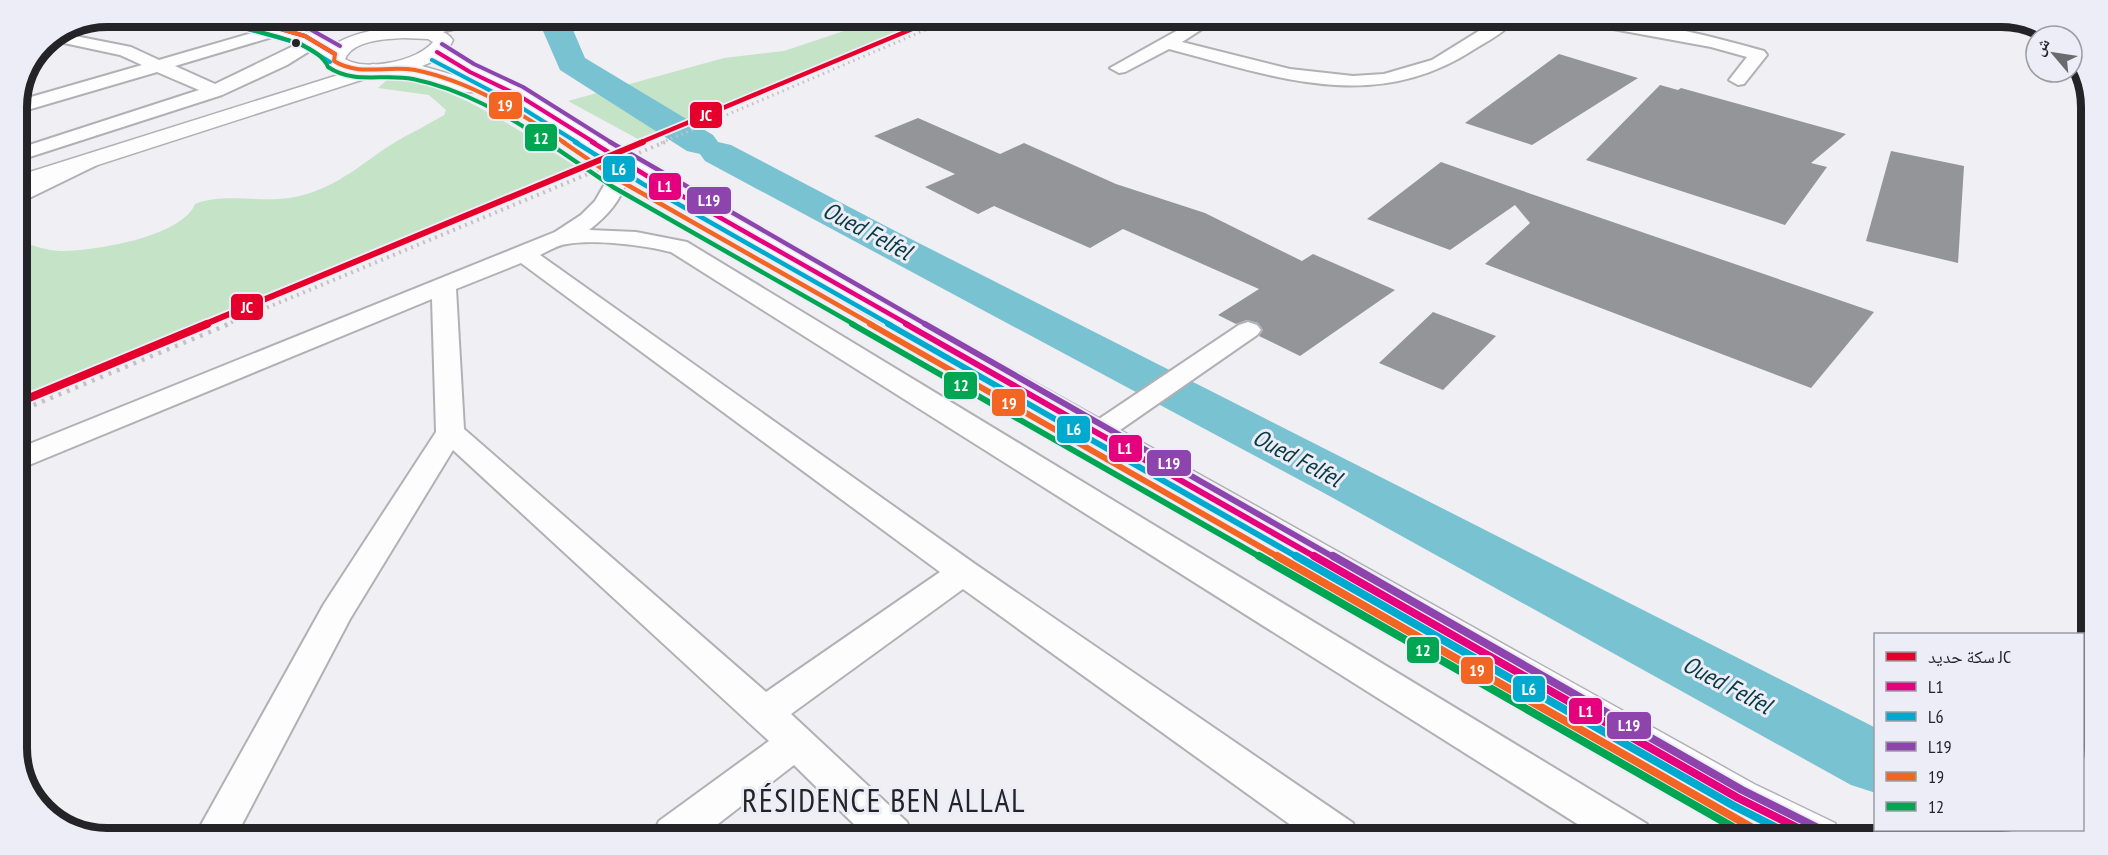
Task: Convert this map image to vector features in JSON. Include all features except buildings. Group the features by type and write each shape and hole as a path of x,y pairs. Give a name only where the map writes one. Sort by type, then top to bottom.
{"main road":[{"path":"294,27 316,42 343,67 382,68 432,74 466,85 499,102 618,179 1754,828"},
{"path":"342,27 392,33 431,42 470,72 518,95 647,176 1738,798 1798,828"},
{"path":"27,171 234,105 334,57 352,43 392,33"},
{"path":"27,181 382,68 413,63 431,42"},
{"path":"102,128 122,142"}],"street":[{"path":"27,104 159,66 276,27"},
{"path":"431,42 459,27"},
{"path":"1119,68 1196,27"},
{"path":"1167,43 1311,78 1362,83 1414,73 1462,51 1497,27"},
{"path":"1630,27 1713,42 1758,55 1738,80"},
{"path":"66,39 125,51 216,91"},
{"path":"27,151 216,91 273,66 316,42"},
{"path":"27,193 93,159"},
{"path":"27,456 563,237 597,214 608,201 618,179"},
{"path":"563,237 629,237 656,240 679,247 1618,828"},
{"path":"524,254 963,572 1328,828"},
{"path":"219,828 336,613 450,432 444,286"},
{"path":"1097,433 1248,330"},
{"path":"450,432 765,713 886,828"},
{"path":"765,713 963,572"},
{"path":"681,828 795,742"}],"green space":[{"path":"856,27 909,27 638,139 568,101 724,58 784,51"},
{"path":"396,78 420,83 467,101 575,166 27,393 27,243 56,251 115,245 136,240 173,225 187,215 195,204 232,198 282,199 319,190 350,173 395,142 444,115 446,110 429,95 378,88 388,79"}],"waterway":[{"name":"Oued Felfel","path":"556,27 571,63 700,143"},
{"name":"Oued Felfel","path":"718,153 884,242 1344,480 1874,762"}],"railway":[{"path":"661,143 932,27"},
{"path":"225,325 665,142"},
{"path":"27,408 229,324"}],"rail line":[{"name":"JC","path":"27,399 917,27"}],"transit line":[{"name":"12","path":"240,27 301,44 325,59 328,67 347,77 412,79 440,86 492,108 517,122 613,187 1735,828"},
{"name":"L6","path":"241,27 301,44 330,62"},
{"name":"19","path":"273,27 305,36 335,54 334,61 342,66 362,70 415,70 443,78 496,100 521,114 617,179 1753,828"},
{"name":"L1","path":"274,27 305,36 335,54"},
{"name":"L19","path":"305,27 340,46"},
{"name":"L19","path":"442,44 474,64 523,87 652,168 1742,790 1818,828"},
{"name":"L1","path":"437,52 470,72 518,95 647,176 1738,798 1798,828"},
{"name":"L6","path":"432,60 466,80 514,103 643,184 1734,806 1777,828"}],"district":[{"name":"RÉSIDENCE BEN ALLAL","path":"884,801"}]}
